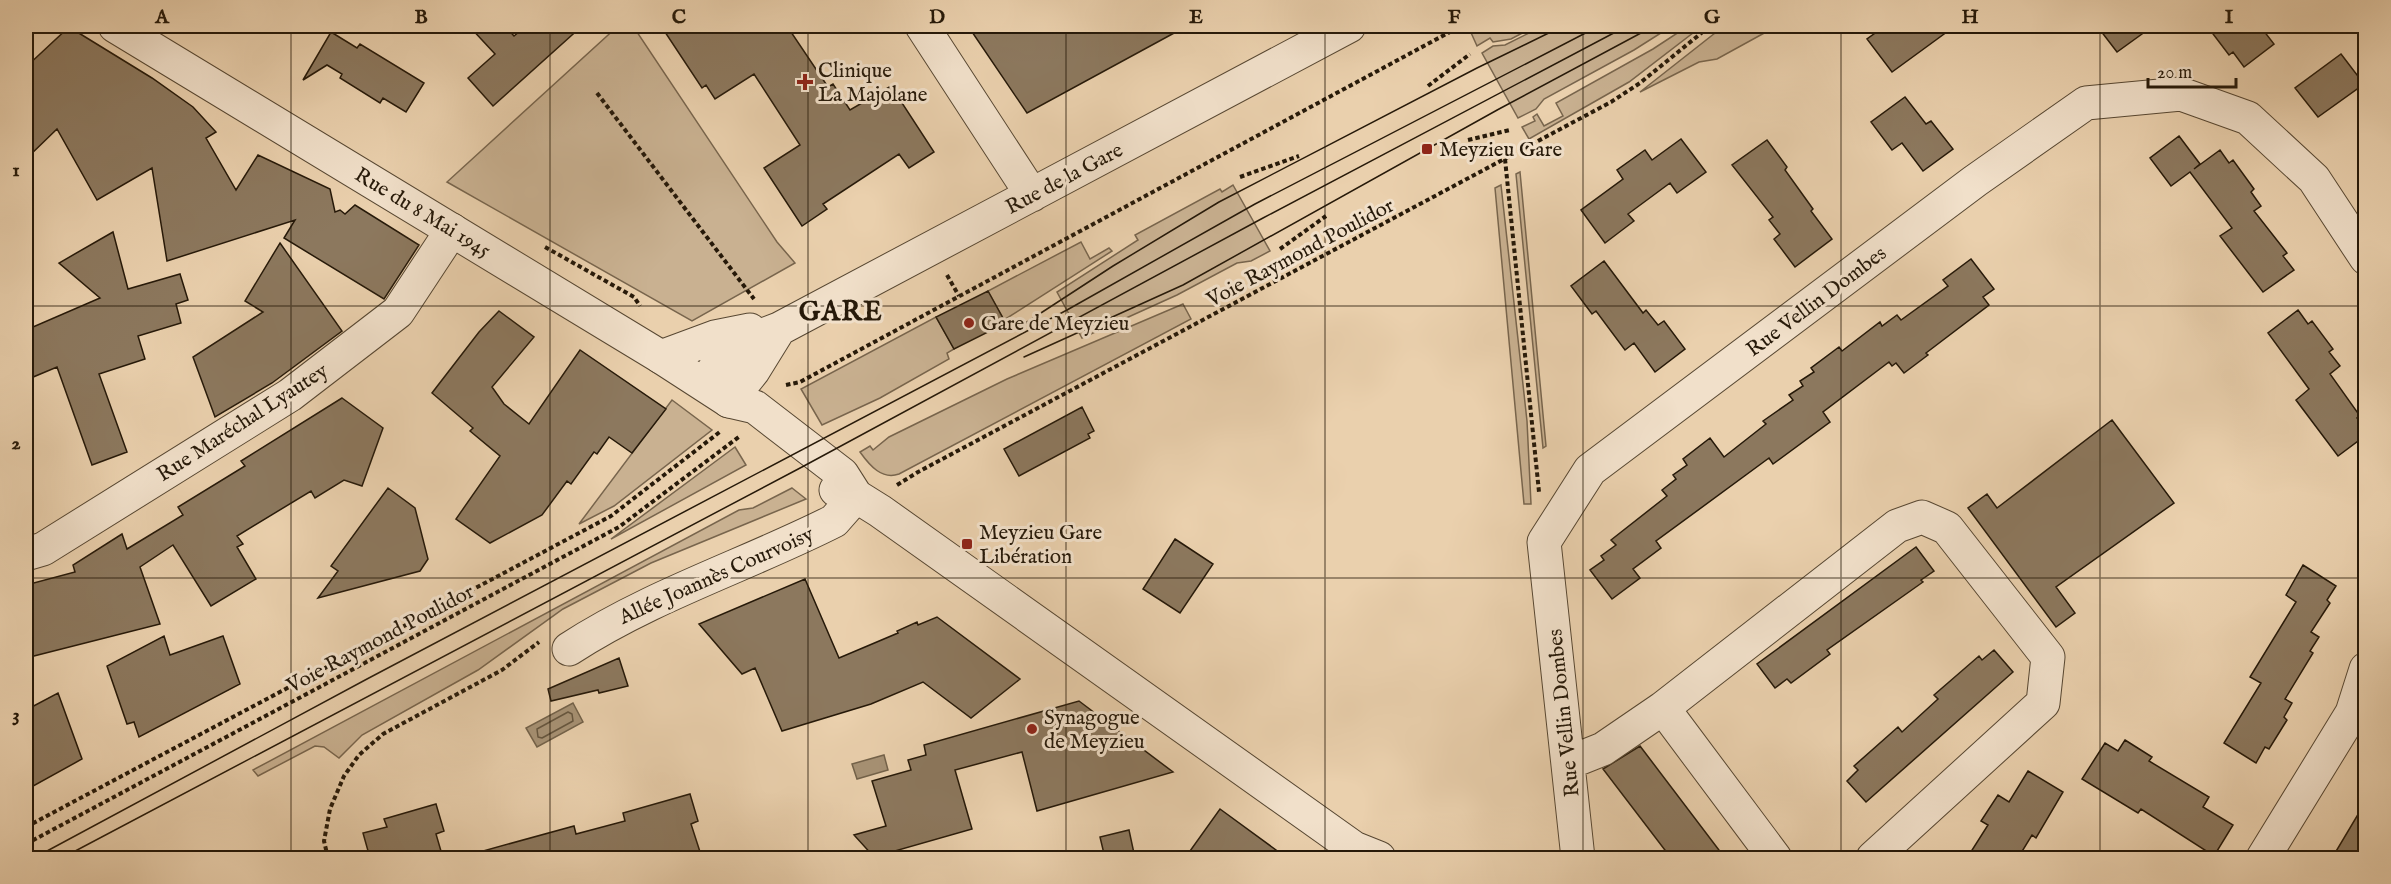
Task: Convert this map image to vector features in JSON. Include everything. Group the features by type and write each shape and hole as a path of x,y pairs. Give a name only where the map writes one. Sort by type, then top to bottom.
{"street":[{"name":"Rue du 8 Mai 1945","path":"116,26 661,357 719,405 755,407 842,474 856,496 1364,855"},
{"path":"922,26 1032,195"},
{"name":"Rue de la Gare","path":"661,357 715,337 747,330 778,329 1349,26"},
{"name":"Rue Vellin Dombes","path":"1578,858 1544,542 1590,470 1975,182 2086,103 2181,94 2248,118 2314,179 2366,258"},
{"name":"Rue Maréchal Lyautey","path":"26,554 43,549 290,395 398,312 452,230"},
{"path":"719,405 753,370 778,329"},
{"name":"Allée Joannès Courvoisy","path":"569,649 601,628 638,609 834,521 856,496"},
{"path":"1568,763 1603,749 1663,708 1897,526 1922,518 1947,528 2048,657 2043,703 1873,858"},
{"path":"2263,858 2352,713 2366,669"},
{"path":"1663,708 1775,858"}],"path":[{"path":"786,385 800,382 1461,26"},
{"name":"Voie Raymond Poulidor","path":"893,488 918,472 1621,95 1640,83 1710,26"},
{"path":"1428,86 1470,54"},
{"path":"597,93 751,297 758,301"},
{"path":"1468,140 1510,130"},
{"path":"1240,177 1299,156"},
{"path":"1505,159 1544,542"},
{"path":"1280,249 1326,216"},
{"path":"946,274 959,296"},
{"path":"26,827 611,516 719,405"},
{"name":"Voie Raymond Poulidor","path":"26,844 619,527 737,438"}],"shaded area":[{"path":"618,26 633,26 777,242 795,263 692,321 447,182"},
{"path":"1468,26 1536,26 1511,39 1493,42 1490,38 1477,46"},
{"path":"1543,26 1672,26 1634,50 1544,99 1536,109 1518,118 1482,53 1493,46 1505,45"},
{"path":"1688,26 1702,26 1629,82 1529,139 1522,127 1535,121 1533,117 1537,114 1544,126 1563,116 1556,103 1653,49"},
{"path":"1724,26 1777,26 1717,59 1699,62 1640,92"},
{"path":"1520,172 1546,446 1543,448 1516,174"},
{"path":"1233,185 1270,251 1251,261 1237,263 1177,295 1082,338 1057,292 1138,240 1135,235 1220,189 1222,192"},
{"path":"1501,185 1527,421 1531,504 1524,504 1495,188"},
{"path":"1081,242 1090,259 1109,248 1112,251 1004,320 988,291"},
{"path":"1183,304 1191,319 899,474 882,473 872,467 860,452 870,446 873,450 889,437 1007,379"},
{"path":"936,317 954,349 947,353 949,359 880,398 822,425 801,389"},
{"path":"672,400 712,430 614,506 579,524"},
{"path":"735,447 746,465 611,539"},
{"path":"792,488 806,499 651,563 563,609 478,670 362,735 339,758 324,747 315,746 258,776 253,770 739,510 753,508"}],"water":[{"path":"573,703 583,722 537,747 526,728"},
{"path":"884,755 888,770 857,779 852,764"}],"building":[{"path":"469,26 505,26 514,36 526,26 582,26 493,106 468,78 495,54"},
{"path":"661,26 787,26 828,87 833,84 850,110 891,86 934,152 909,168 899,154 823,204 827,209 802,226 764,168 800,145 754,74 715,99 706,85 702,88"},
{"path":"968,26 1187,26 1027,113"},
{"path":"1885,26 1955,26 1892,72 1867,39"},
{"path":"2097,26 2153,26 2117,52"},
{"path":"2207,26 2260,26 2274,44 2244,67 2233,52 2229,55"},
{"path":"69,27 152,78 193,107 216,132 206,138 236,190 258,155 330,189 335,212 340,210 345,214 355,205 419,245 384,299 284,238 295,220 167,261 152,168 97,200 57,129 26,159 26,67"},
{"path":"331,32 357,48 360,44 424,83 406,112 383,98 380,103 340,78 342,74 327,65 303,80"},
{"path":"2341,54 2364,84 2318,117 2295,88"},
{"path":"1905,97 1926,124 1931,121 1953,149 1923,171 1902,143 1892,150 1871,122"},
{"path":"2179,136 2200,164 2194,169 2220,150 2229,163 2233,160 2254,189 2251,192 2261,206 2254,211 2287,253 2283,256 2294,270 2263,292 2220,236 2232,228 2190,172 2171,186 2150,158"},
{"path":"1681,139 1706,172 1677,193 1670,183 1628,214 1634,221 1605,243 1581,210 1623,179 1617,170 1645,150 1652,160"},
{"path":"1767,140 1787,167 1785,170 1813,209 1811,211 1832,239 1795,267 1774,239 1780,234 1769,220 1773,217 1732,165"},
{"path":"113,232 128,289 180,274 188,300 176,304 181,323 138,336 145,359 99,374 127,452 92,465 57,367 26,380 26,330 100,298 59,263"},
{"path":"280,243 342,331 272,383 215,417 193,357 263,312 245,301"},
{"path":"1971,259 1994,289 1983,297 1989,305 1926,353 1928,355 1904,373 1896,363 1892,366 1889,362 1823,412 1830,422 1773,464 1769,458 1656,541 1661,548 1633,569 1640,578 1612,599 1590,570 1604,560 1601,556 1616,545 1611,540 1667,496 1662,490 1676,479 1673,475 1687,465 1683,459 1710,438 1724,457 1766,424 1763,421 1793,400 1789,395 1803,386 1800,381 1814,372 1811,368 1839,347 1842,351 1880,322 1882,326 1897,315 1901,320 1948,286 1943,280"},
{"path":"1604,261 1643,313 1646,310 1658,325 1664,321 1685,349 1655,372 1634,343 1625,350 1596,311 1592,314 1571,286"},
{"name":"Gare de Meyzieu","path":"988,291 1004,320 992,326 994,329 954,349 936,317"},
{"path":"2298,310 2308,324 2312,321 2333,349 2329,352 2340,366 2330,374 2360,416 2357,418 2366,430 2366,435 2338,456 2296,400 2309,389 2268,333"},
{"path":"499,311 534,337 492,387 504,404 529,424 580,350 666,409 632,453 609,437 597,454 594,452 571,484 567,481 542,515 490,543 456,519 500,456 470,431 473,428 432,393 479,332"},
{"path":"342,398 383,428 362,486 344,480 315,498 311,491 237,536 243,544 237,547 256,579 211,606 173,545 140,567 160,624 26,658 26,585 75,572 73,565 122,534 127,549 183,515 178,507 245,466 241,461"},
{"path":"1082,407 1094,431 1088,434 1090,438 1019,476 1004,449"},
{"path":"2112,420 2174,503 2056,587 2075,613 2056,627 1968,508 1987,494 1997,508"},
{"path":"388,488 415,508 428,559 420,571 318,598 338,571 331,566"},
{"path":"1175,539 1213,564 1180,613 1143,589"},
{"path":"1916,547 1934,571 1921,580 1923,582 1827,650 1830,654 1791,683 1787,679 1775,688 1757,664"},
{"path":"2303,565 2336,586 2327,600 2330,603 2311,632 2319,637 2310,651 2313,653 2285,699 2292,703 2284,717 2287,720 2269,749 2265,747 2256,763 2224,743 2261,683 2250,677 2296,602 2286,595"},
{"path":"805,579 839,658 898,633 897,631 917,622 918,625 937,617 1020,679 971,718 923,682 871,704 782,731 755,668 742,674 699,624"},
{"path":"164,636 170,655 223,636 240,684 139,737 134,722 127,724 107,666"},
{"path":"1994,650 2013,672 1866,802 1847,781 1858,770 1854,766 1898,727 1902,732 1938,699 1934,695 1979,656 1982,660"},
{"path":"619,658 628,686 599,693 598,690 551,701 548,689"},
{"path":"58,693 82,759 26,790 26,710"},
{"path":"1079,701 1173,772 1037,811 1022,752 955,770 972,829 874,857 854,835 886,826 872,781 911,770 908,760 926,755 924,745"},
{"path":"2125,740 2152,757 2149,761 2209,797 2203,807 2233,825 2214,856 2141,809 2138,813 2082,779 2105,743 2118,751"},
{"path":"1640,746 1725,858 1671,858 1603,769"},
{"path":"2028,771 2063,792 2036,838 2032,835 2018,858 1967,858 1988,825 1981,821 1998,795 2009,802"},
{"path":"690,794 698,821 691,824 702,858 484,858 483,851 574,826 576,834 625,821 623,813"},
{"path":"2366,801 2366,858 2332,858"},
{"path":"436,804 444,831 436,834 443,858 370,858 363,833 387,827 384,819"},
{"path":"1220,809 1287,858 1185,858"},
{"path":"1129,830 1135,858 1105,858 1100,837"}],"tram line":[{"path":"1024,324 1113,266 1219,202 1563,26"},
{"path":"34,858 367,679 1067,310 1255,204 1599,26"},
{"path":"62,858 802,467 1263,218 1627,26"},
{"path":"1024,357 1183,285 1499,109 1654,26"}],"place":[{"name":"Clinique La Majolane","path":"805,82"},
{"name":"Meyzieu Gare","path":"1427,149"},
{"name":"Gare de Meyzieu","path":"969,323"},
{"name":"Meyzieu Gare Libération","path":"967,544"},
{"name":"Synagogue de Meyzieu","path":"1032,729"}],"district":[{"name":"GARE","path":"841,311"}]}
